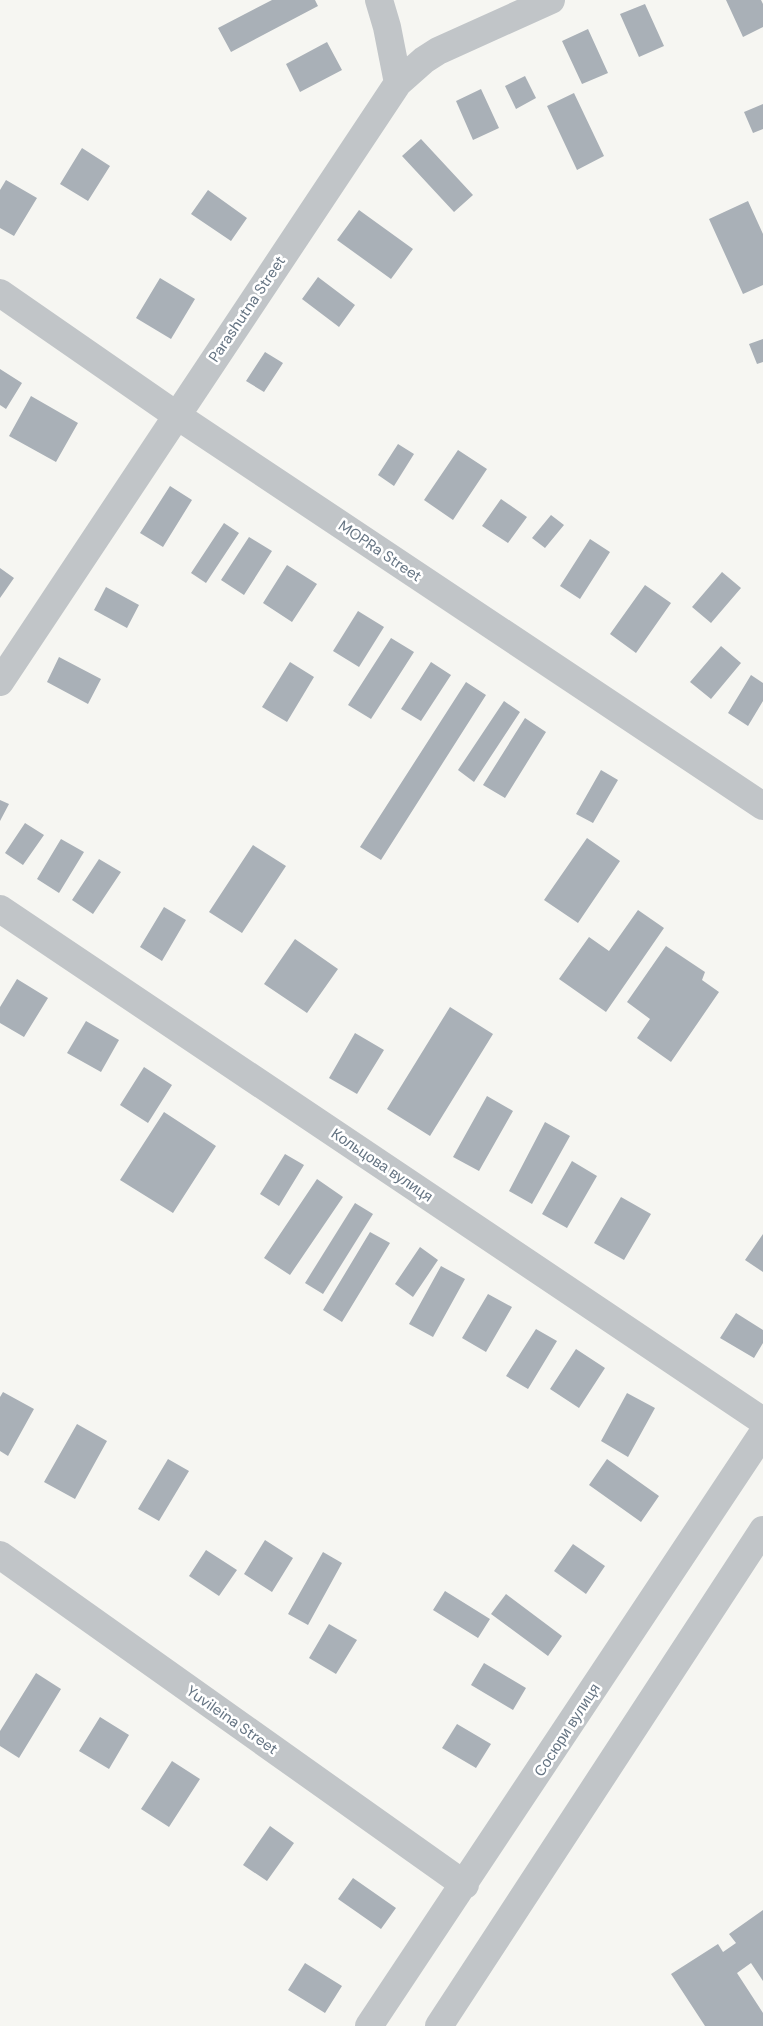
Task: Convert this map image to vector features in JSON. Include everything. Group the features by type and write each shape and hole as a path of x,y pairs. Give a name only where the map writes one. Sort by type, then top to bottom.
{"street":[{"path":"379,0 387,27 398,83"},
{"name":"Parashutna Street","path":"0,682 398,83 424,60 438,51 551,0"},
{"name":"MOPRa Street","path":"0,293 176,416 763,806"},
{"name":"Кольцова вулиця","path":"0,909 763,1421"},
{"name":"Сосюри вулиця","path":"369,2026 465,1885 763,1433"},
{"path":"439,2026 763,1530"},
{"name":"Yuvileina Street","path":"0,1555 465,1885"}],"building":[{"path":"272,0 315,0 318,6 231,52 218,28"},
{"path":"726,0 761,0 763,4 763,27 743,37"},
{"path":"645,4 664,46 639,57 620,14"},
{"path":"588,29 608,73 582,84 562,41"},
{"path":"327,42 342,70 300,92 286,64"},
{"path":"525,76 536,98 516,109 505,86"},
{"path":"481,89 499,128 473,140 456,101"},
{"path":"574,93 604,156 577,170 547,106"},
{"path":"763,104 763,129 753,133 744,112"},
{"path":"421,139 473,195 454,212 402,156"},
{"path":"82,148 110,166 88,201 60,184"},
{"path":"6,180 37,198 14,236 0,228 0,190"},
{"path":"208,190 247,218 231,241 191,214"},
{"path":"748,201 763,234 763,285 743,294 709,219"},
{"path":"359,210 413,249 391,279 337,240"},
{"path":"318,277 355,305 339,327 302,299"},
{"path":"160,278 195,299 171,339 136,318"},
{"path":"763,339 763,362 757,364 749,344"},
{"path":"265,352 283,363 264,392 246,381"},
{"path":"0,369 22,383 6,409 0,405"},
{"path":"31,396 78,423 56,462 9,436"},
{"path":"398,444 414,454 394,486 378,475"},
{"path":"458,450 487,469 453,520 424,500"},
{"path":"170,486 192,500 163,547 140,533"},
{"path":"501,499 527,517 508,543 482,526"},
{"path":"551,515 564,525 545,548 532,538"},
{"path":"224,523 239,533 206,583 191,573"},
{"path":"249,537 272,551 244,595 221,580"},
{"path":"590,539 610,552 580,599 560,586"},
{"path":"287,565 317,584 292,622 263,603"},
{"path":"0,568 14,578 0,598"},
{"path":"722,572 741,588 711,623 692,607"},
{"path":"645,585 671,603 636,653 610,634"},
{"path":"106,587 139,605 127,628 94,610"},
{"path":"358,611 384,627 359,667 333,651"},
{"path":"391,638 414,652 371,719 348,705"},
{"path":"721,646 741,663 711,699 690,682"},
{"path":"59,657 101,679 88,704 47,682"},
{"path":"290,662 314,677 287,722 262,707"},
{"path":"431,662 451,675 421,721 401,709"},
{"path":"751,675 763,683 763,701 748,726 728,713"},
{"path":"466,682 486,695 381,860 360,847"},
{"path":"504,701 520,712 474,782 458,770"},
{"path":"525,718 546,732 505,798 483,785"},
{"path":"601,770 618,780 593,823 576,814"},
{"path":"0,800 9,804 0,821"},
{"path":"25,823 44,835 23,865 5,853"},
{"path":"587,838 620,861 578,923 544,900"},
{"path":"61,839 84,852 59,893 37,879"},
{"path":"253,845 286,866 242,933 209,912"},
{"path":"99,859 121,872 93,914 72,900"},
{"path":"164,907 186,920 162,961 140,947"},
{"path":"638,910 664,928 606,1012 559,979 589,937 609,951"},
{"path":"295,939 338,969 307,1013 264,984"},
{"path":"666,946 705,972 702,980 719,992 671,1062 637,1038 650,1019 627,1002"},
{"path":"17,979 48,998 24,1037 0,1023 0,1007"},
{"path":"450,1007 493,1034 430,1136 387,1109"},
{"path":"86,1021 119,1040 101,1072 67,1053"},
{"path":"355,1033 384,1050 357,1094 329,1078"},
{"path":"144,1067 172,1085 148,1123 120,1105"},
{"path":"487,1096 513,1111 479,1171 453,1157"},
{"path":"164,1112 216,1146 173,1213 120,1180"},
{"path":"545,1122 570,1136 532,1204 509,1191"},
{"path":"285,1154 304,1165 279,1206 260,1194"},
{"path":"572,1161 597,1176 567,1228 542,1214"},
{"path":"317,1179 343,1197 290,1275 264,1258"},
{"path":"621,1197 651,1214 624,1260 594,1243"},
{"path":"355,1203 373,1214 323,1294 305,1283"},
{"path":"370,1232 390,1243 342,1322 323,1310"},
{"path":"763,1234 763,1272 745,1260"},
{"path":"420,1247 438,1260 413,1297 395,1284"},
{"path":"441,1266 465,1279 433,1337 409,1324"},
{"path":"488,1294 512,1307 486,1352 462,1338"},
{"path":"736,1313 763,1330 763,1343 754,1358 720,1338"},
{"path":"536,1329 557,1341 528,1389 506,1376"},
{"path":"576,1349 605,1368 579,1408 550,1389"},
{"path":"3,1392 34,1409 8,1456 0,1451 0,1397"},
{"path":"627,1393 655,1408 628,1457 601,1441"},
{"path":"77,1424 107,1441 75,1499 44,1482"},
{"path":"168,1459 189,1471 159,1521 138,1509"},
{"path":"607,1459 659,1496 641,1522 589,1485"},
{"path":"265,1540 293,1558 272,1592 244,1574"},
{"path":"573,1544 605,1566 586,1594 554,1571"},
{"path":"206,1550 237,1570 219,1596 189,1576"},
{"path":"323,1552 342,1563 308,1625 288,1614"},
{"path":"445,1591 490,1619 478,1638 433,1610"},
{"path":"506,1594 562,1636 548,1656 491,1614"},
{"path":"329,1624 357,1640 336,1674 309,1658"},
{"path":"484,1663 526,1688 513,1710 471,1685"},
{"path":"36,1673 61,1689 19,1758 0,1746 0,1731"},
{"path":"100,1717 129,1735 109,1769 79,1751"},
{"path":"457,1724 491,1744 476,1768 442,1748"},
{"path":"172,1761 200,1779 169,1827 141,1809"},
{"path":"270,1826 294,1843 267,1881 243,1865"},
{"path":"353,1878 396,1908 381,1929 338,1899"},
{"path":"763,1910 763,1981 751,1963 737,1973 763,2013 763,2026 705,2026 671,1974 718,1944 723,1952 736,1943 729,1934"},
{"path":"305,1963 342,1986 325,2013 288,1990"}]}
